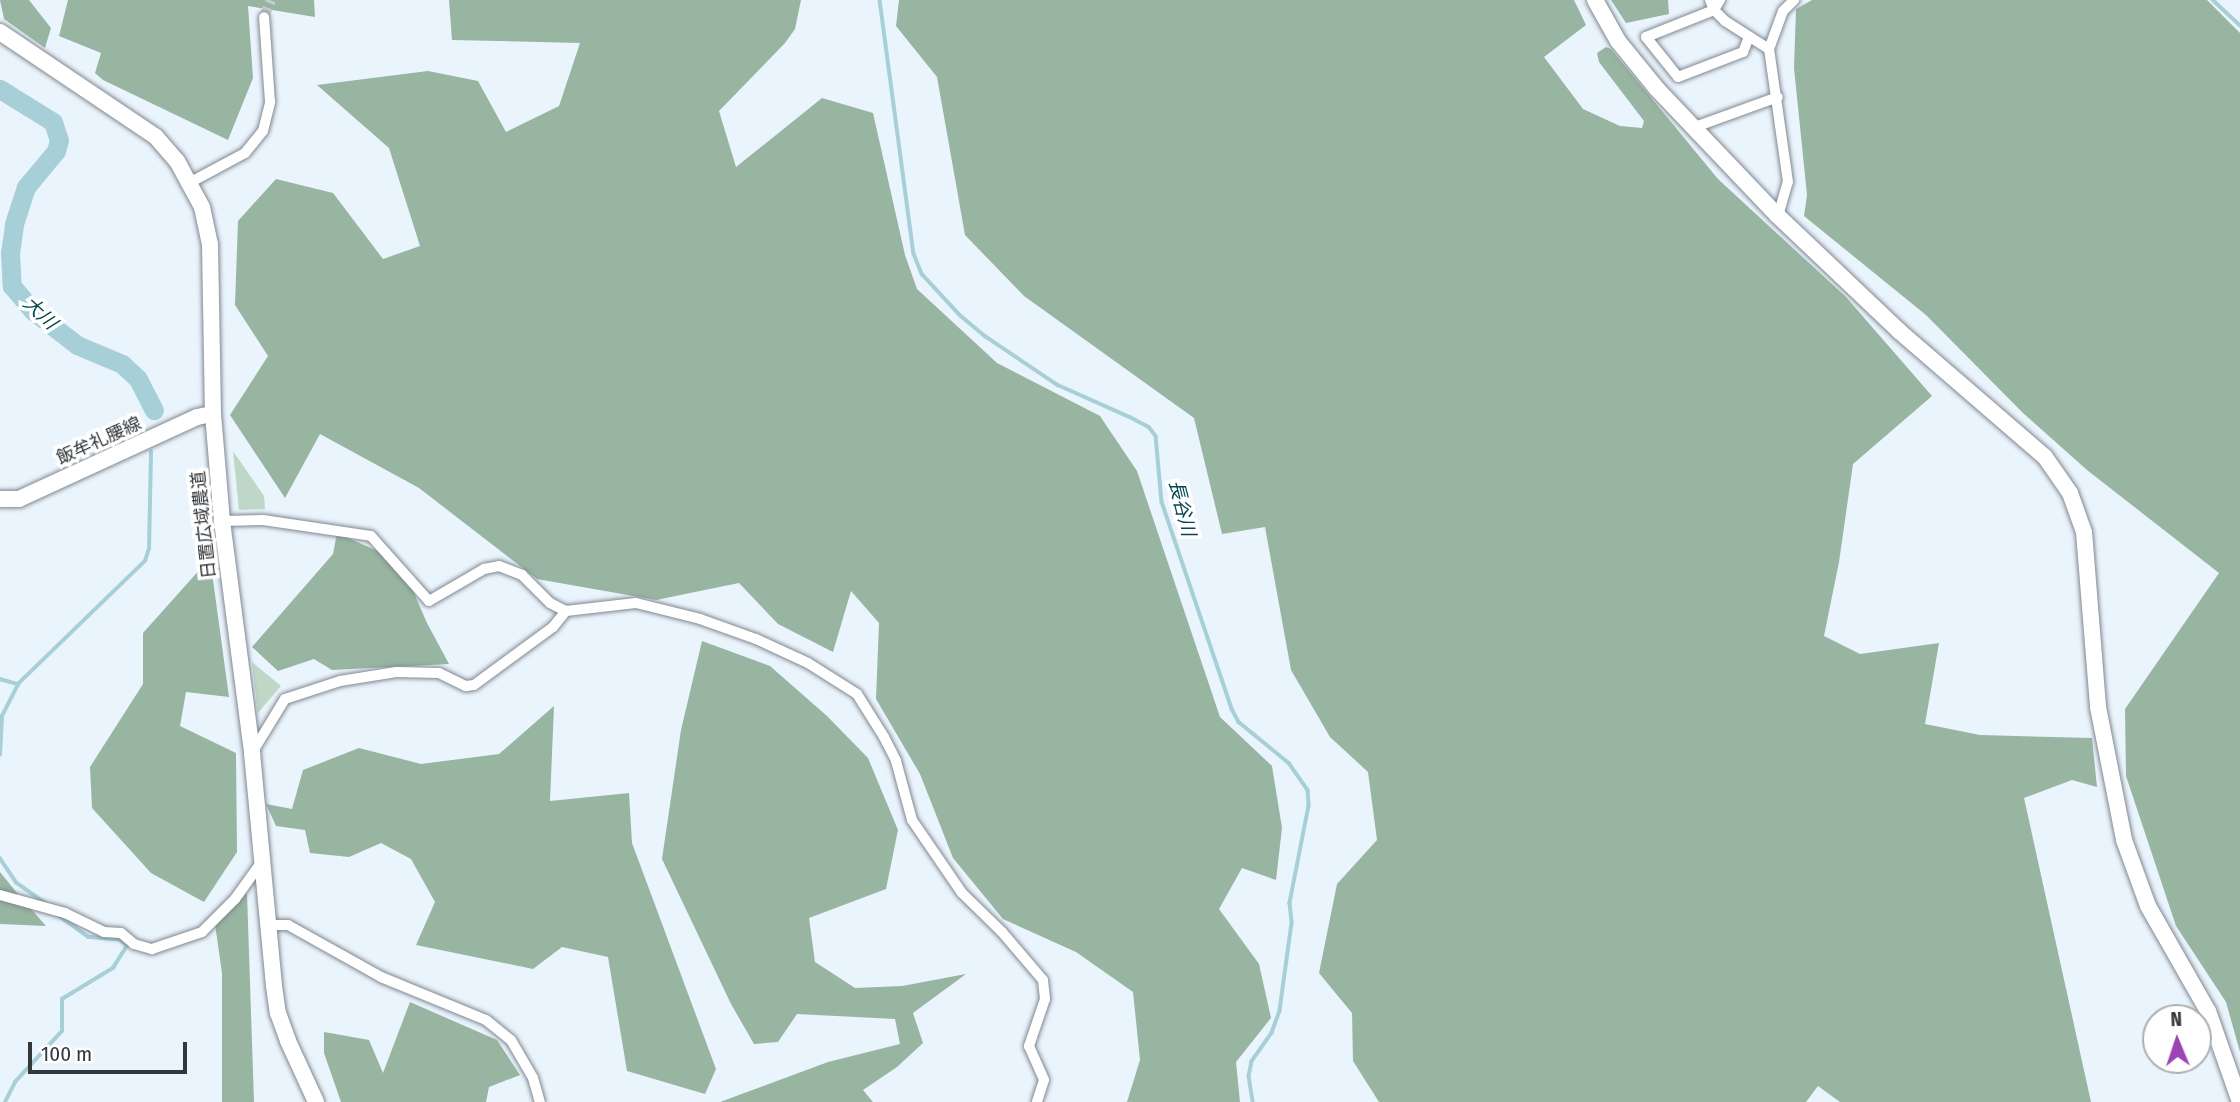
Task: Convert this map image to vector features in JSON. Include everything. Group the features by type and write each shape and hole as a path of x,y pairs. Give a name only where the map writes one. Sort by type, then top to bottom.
{"street":[{"path":"1595,0 1618,41 1657,89 1778,216 1899,331 2045,457 2070,493 2084,532 2098,707 2116,807 2132,867 2148,906 2208,1011 2240,1102"},
{"path":"1778,216 1788,182 1778,97 1769,49 1783,11 1794,0"},
{"path":"1749,37 1743,52 1678,77 1646,37 1715,3 1749,37 1769,49"},
{"path":"191,182 245,153 263,131 270,102 264,17"},
{"name":"日置広域農道","path":"0,32 156,137 191,182 202,207 209,237 213,414 222,521 252,753 278,1013 316,1102"},
{"path":"1695,127 1778,97"},
{"name":"飯牟礼腰線","path":"0,499 19,499 197,417 213,414"},
{"path":"222,521 263,520 371,536 429,601 484,569 499,566 522,575 550,603 566,611 636,603 700,619 808,663 857,694 896,761 912,820 962,893 1002,932 1043,980 1045,999 1029,1046 1044,1080 1037,1102"},
{"path":"252,753 285,699 340,681 396,672 439,673 466,686 474,685 553,627 566,611"},
{"path":"0,895 65,913 104,932 121,933 134,944 152,948 202,932 235,899 263,860"},
{"path":"269,925 289,925 381,976 486,1020 515,1046 533,1078 540,1102"}],"green space":[{"path":"0,0 29,0 51,28 45,48 4,19"},
{"path":"68,0 314,0 315,17 248,6 253,78 228,140 103,80 95,73 101,53 59,36"},
{"path":"449,0 801,0 795,29 785,43 719,111 736,167 822,98 873,113 905,255 917,289 997,363 1100,416 1137,471 1220,717 1272,766 1282,828 1276,880 1242,868 1219,909 1259,964 1271,1018 1236,1062 1240,1102 1127,1102 1140,1060 1133,992 1076,952 1003,919 953,858 920,774 876,699 879,623 851,591 833,652 778,624 739,583 656,600 537,579 419,488 320,434 285,498 230,415 268,356 235,305 238,221 276,179 333,193 383,259 420,246 389,148 317,85 428,71 478,81 506,132 559,106 580,43 452,40"},
{"path":"899,0 1574,0 1586,25 1544,57 1583,109 1620,126 1642,128 1644,121 1599,62 1597,53 1606,47 1611,49 1718,179 1846,297 1932,396 1853,464 1839,562 1824,636 1860,654 1939,643 1925,724 1980,735 2092,738 2097,787 2072,780 2024,798 2091,1102 1840,1102 1818,1086 1806,1102 1379,1102 1353,1061 1352,1013 1319,973 1337,884 1377,840 1368,772 1330,737 1291,670 1265,527 1222,534 1194,418 1024,296 965,235 937,77 896,26"},
{"path":"1611,0 1668,0 1669,14 1626,23"},
{"path":"1812,0 2207,0 2240,33 2240,1052 2226,1002 2176,926 2126,776 2125,709 2219,573 2087,470 2023,413 1926,315 1804,216 1807,195 1794,68 1796,9"},
{"path":"233,451 264,496 265,509 239,510"},
{"path":"337,533 400,561 427,623 449,664 332,670 314,659 278,671 252,647 333,554"},
{"path":"210,558 229,697 186,692 180,726 236,753 237,852 204,902 151,873 92,808 90,767 143,684 143,633"},
{"path":"702,641 770,666 827,716 868,758 898,830 886,889 809,918 815,962 855,988 902,986 966,974 913,1013 923,1043 897,1067 863,1090 873,1102 720,1102 828,1062 900,1044 895,1019 797,1014 778,1042 754,1044 731,1004 662,859 681,730"},
{"path":"252,662 281,686 258,713"},
{"path":"554,706 550,801 629,793 632,843 716,1069 705,1094 627,1071 608,957 562,947 533,969 416,945 435,902 411,859 381,843 349,857 310,853 305,830 276,826 266,804 292,809 303,770 359,748 421,764 499,754"},
{"path":"0,872 17,893 46,926 0,924"},
{"path":"247,893 254,1102 222,1102 222,973 215,924"},
{"path":"410,1002 497,1040 520,1075 489,1087 486,1102 341,1102 324,1053 324,1032 369,1040 383,1073"}],"waterway":[{"name":"長谷川","path":"880,0 914,254 922,274 960,315 985,336 1058,385 1130,417 1149,427 1156,436 1162,502 1232,709 1239,722 1289,763 1308,790 1309,806 1290,903 1292,923 1280,1011 1272,1033 1252,1062 1249,1076 1253,1102"},
{"path":"2213,0 2240,25"},
{"name":"大川","path":"0,89 53,122 59,140 56,151 26,187 14,225 10,253 12,286 32,310 77,345 122,364 138,379 154,410"},
{"path":"0,755 2,716 18,684 145,561 149,549 151,452"},
{"path":"0,679 18,684"},
{"path":"0,858 17,883 46,903"},
{"path":"5,1102 15,1082 62,1031 62,999 113,968 127,946 120,940 88,937 53,912"}],"tunnel":[{"path":"264,17 271,0"}]}
